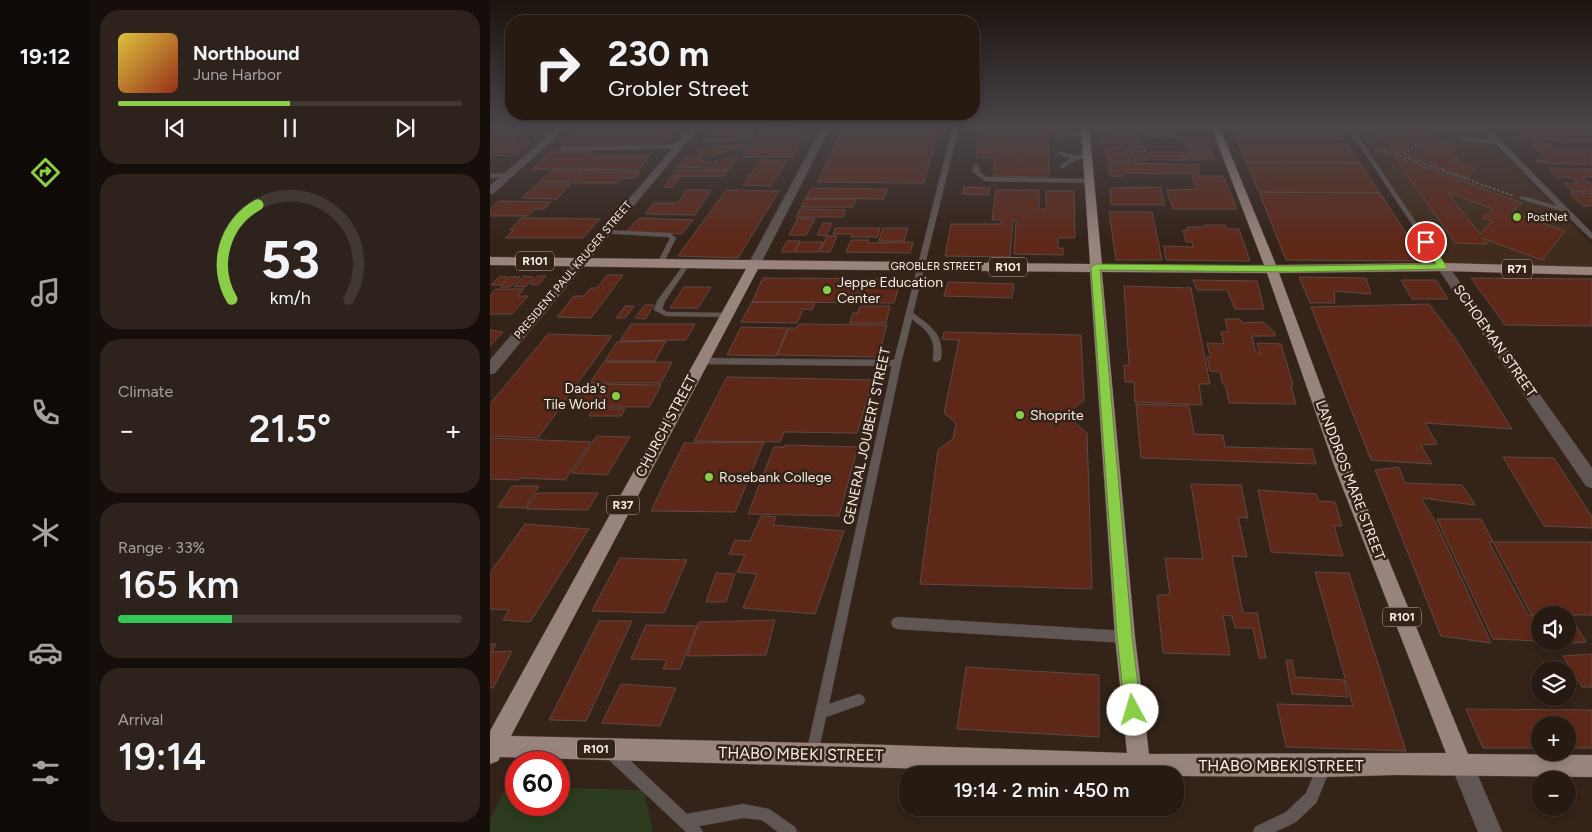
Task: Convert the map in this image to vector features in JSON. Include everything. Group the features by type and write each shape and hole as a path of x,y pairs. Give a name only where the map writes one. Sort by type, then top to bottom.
{"main road":[{"path":"1089,165 1125,636 1139,765"},
{"name":"LANDDROS MARE STREET","path":"1230,165 1277,281 1344,468 1462,765"},
{"name":"GROBLER STREET","path":"490,261 754,265 1443,267 1592,271"},
{"name":"CHURCH STREET","path":"491,748 754,265"},
{"name":"THABO MBEKI STREET","path":"491,748 812,754 1139,765 1324,766 1395,764 1592,766"}],"street":[{"path":"490,191 520,165"},
{"name":"PRESIDENT PAUL KRUGER STREET","path":"490,370 662,165"},
{"name":"CHURCH STREET","path":"754,265 807,165"},
{"name":"SCHOEMAN STREET","path":"1443,267 1592,481"},
{"name":"LANDDROS MARE STREET","path":"1462,765 1490,832"}],"lane":[{"name":"GENERAL JOUBERT STREET","path":"812,754 897,363 946,165"},
{"name":"SCHOEMAN STREET","path":"1374,165 1443,267"},
{"path":"1521,165 1592,237"},
{"path":"976,166 976,172 985,178 1090,181"},
{"path":"490,176 508,175"},
{"path":"1522,198 1564,209"},
{"path":"604,232 670,235 673,238 660,264"},
{"path":"687,264 660,301 658,310 666,314 726,315"},
{"path":"909,313 936,337 939,344 937,360"},
{"path":"702,361 897,363"},
{"path":"897,623 1125,636"},
{"path":"822,712 859,700"},
{"path":"609,750 696,832"},
{"path":"1260,832 1290,817 1311,798 1324,766"},
{"path":"686,821 743,811 764,814 790,832"}],"path":[{"path":"1426,165 1522,198"}],"shaded area":[{"path":"1375,165 1513,165 1592,245 1592,268 1441,266"}],"green space":[{"path":"570,788 644,790 653,832 490,832 490,819 505,789 505,816 570,816"}],"building":[{"path":"537,165 642,165 638,170 532,169"},
{"path":"679,165 709,165 706,168 677,167"},
{"path":"713,165 732,165 728,170 709,169"},
{"path":"758,165 785,165 771,186 743,185"},
{"path":"825,165 929,165 924,183 817,182"},
{"path":"994,165 1049,165 1049,177 993,176"},
{"path":"1109,165 1197,165 1200,174 1124,173 1124,176 1110,176"},
{"path":"1247,165 1361,165 1380,193 1259,192"},
{"path":"1400,165 1418,165 1522,203 1512,212 1565,231 1542,260 1482,238 1488,244 1455,243","holes":["1447,192 1493,209 1483,218 1492,221 1480,234"]},
{"path":"1431,165 1465,165 1476,169 1467,178"},
{"path":"1548,168 1592,169 1592,177 1582,176 1589,183 1592,183 1592,192 1572,191 1564,183 1577,184 1571,177 1557,177"},
{"path":"586,170 601,170 599,172 640,172 635,178 622,178 618,183 574,183"},
{"path":"676,170 728,170 725,176 672,176"},
{"path":"551,171 583,171 572,182 539,182"},
{"path":"680,176 672,187 664,187 671,177"},
{"path":"1192,176 1223,176 1237,209 1173,209 1167,190 1197,189"},
{"path":"537,184 570,184 557,199 522,198"},
{"path":"964,187 990,188 988,195 962,194"},
{"path":"1160,187 1165,205 1111,205 1110,188"},
{"path":"811,188 887,189 884,199 806,198"},
{"path":"687,190 711,190 695,215 645,214 654,203 678,203"},
{"path":"726,190 779,191 738,258 678,256"},
{"path":"996,190 1039,190 1039,209 1046,209 1046,191 1074,191 1075,238 1058,238 1058,248 1063,248 1063,255 1014,254 1016,220 1013,220 1010,257 945,256 951,224 1001,224 1002,220 992,220"},
{"path":"1259,192 1380,193 1424,261 1286,260"},
{"path":"1570,193 1592,193 1592,206 1583,206"},
{"path":"805,199 856,199 853,207 801,207"},
{"path":"499,201 551,202 544,209 535,209 527,216 490,216 490,209"},
{"path":"800,209 846,210 843,217 796,217"},
{"path":"1109,212 1152,212 1162,260 1116,260"},
{"path":"521,218 600,219 583,238 505,238 514,230 510,230"},
{"path":"639,218 693,220 682,234 626,232"},
{"path":"798,218 815,219 806,235 789,235"},
{"path":"823,223 832,223 826,236 817,235"},
{"path":"1205,225 1226,225 1227,229 1239,229 1250,261 1166,260 1164,246 1193,247 1192,242 1186,242 1183,230 1188,230 1187,227 1205,227"},
{"path":"835,228 880,228 878,237 851,237 852,234 833,234"},
{"path":"883,228 908,228 904,241 879,241"},
{"path":"827,236 837,236 830,252 820,252"},
{"path":"851,240 869,240 867,243 913,242 910,253 846,252"},
{"path":"787,241 800,241 794,252 781,252"},
{"path":"800,242 823,242 819,252 794,252"},
{"path":"607,275 623,275 591,318 557,317 574,296 584,296 591,288 597,288"},
{"path":"500,276 508,277 500,285 491,285"},
{"path":"524,276 534,277 525,287 514,286"},
{"path":"538,276 546,276 538,285 530,284"},
{"path":"510,277 520,277 510,287 500,287"},
{"path":"1299,277 1366,278 1371,294 1334,291 1335,303 1310,303"},
{"name":"Jeppe Education Center","path":"763,278 901,279 894,303 752,302"},
{"path":"1471,278 1592,279 1592,326 1505,325"},
{"path":"1193,280 1257,281 1264,309 1235,309 1227,290 1197,290"},
{"path":"1401,280 1436,280 1448,299 1412,299"},
{"path":"948,282 1014,284 1012,298 944,296"},
{"path":"1124,286 1191,288 1210,384 1199,384 1202,405 1135,402 1134,382 1125,382 1124,365 1129,365"},
{"path":"684,287 711,287 698,308 670,308"},
{"path":"496,289 524,289 518,296 528,296 512,314 490,314 490,296"},
{"path":"752,302 815,302 812,310 803,309 797,323 741,322"},
{"path":"1429,304 1457,341 1512,429 1425,423 1437,444 1421,445 1432,464 1371,460 1311,307"},
{"path":"645,305 654,305 645,319 635,318"},
{"path":"625,306 634,306 625,318 616,318"},
{"path":"860,306 890,306 886,323 850,323 853,313 858,313"},
{"path":"1225,319 1239,319 1243,323 1263,322 1275,333 1275,336 1252,336 1255,350 1260,355 1257,343 1281,344 1293,385 1291,386 1296,404 1229,403 1226,387 1222,382 1220,372 1210,371 1207,357 1212,356 1207,343 1224,344 1221,332 1228,332"},
{"path":"631,324 695,324 686,340 620,341"},
{"path":"799,324 887,325 878,357 777,355 789,328 797,328"},
{"path":"741,327 788,328 776,356 727,355"},
{"path":"490,330 503,332 490,346"},
{"path":"944,332 1081,335 1084,400 1074,408 1075,423 1087,433 1092,589 920,584 938,450 953,439 956,423 944,413 959,340 942,339"},
{"path":"548,334 612,336 538,438 490,436 490,404"},
{"path":"666,341 655,361 605,361 617,342"},
{"path":"604,362 672,362 661,383 590,383"},
{"path":"727,377 873,380 857,433 784,432 780,442 694,441"},
{"name":"Dada's Tile World","path":"585,384 661,385 649,407 570,407"},
{"path":"1136,404 1189,406 1194,434 1223,435 1225,447 1312,449 1316,464 1141,458"},
{"path":"593,409 625,409 621,416 589,416"},
{"path":"597,436 630,437 607,475 572,473"},
{"path":"490,438 591,442 565,480 490,479"},
{"name":"Rosebank College","path":"764,442 735,512 651,511 684,443"},
{"path":"785,445 858,447 839,516 748,514 774,447 784,447"},
{"path":"1503,457 1554,458 1592,517 1592,528 1544,526"},
{"path":"1399,467 1405,483 1462,485 1475,505 1421,498 1435,521 1491,643 1441,636 1375,470"},
{"path":"1191,484 1241,485 1248,518 1238,517 1247,557 1232,556 1243,613 1257,613 1266,658 1259,658 1253,628 1235,628 1232,616 1223,615 1230,655 1163,653 1157,595 1170,595 1165,558 1203,559"},
{"path":"512,486 539,486 525,508 498,507"},
{"path":"1258,490 1316,494 1319,501 1335,502 1342,526 1334,526 1343,556 1271,552"},
{"path":"537,493 598,493 588,510 526,509"},
{"path":"761,516 776,517 773,525 844,531 815,614 743,608 757,574 737,572 745,555 729,554 735,540 750,541"},
{"path":"1437,519 1481,519 1531,614 1531,641 1493,639"},
{"path":"525,524 589,529 530,622 503,620 509,610 490,609 490,573"},
{"path":"1489,542 1592,542 1592,615 1576,615 1576,606 1531,606 1531,615 1528,615"},
{"path":"620,558 687,560 664,613 592,611"},
{"path":"1315,572 1349,573 1406,751 1286,747 1277,704 1353,706"},
{"path":"716,573 735,574 726,602 706,602"},
{"path":"775,620 766,655 687,656 699,622"},
{"path":"599,621 632,621 586,721 549,720"},
{"path":"646,625 697,626 680,669 663,669 667,660 631,659"},
{"path":"1576,625 1586,642 1576,643"},
{"path":"490,644 496,644 492,652 512,651 493,688 490,688"},
{"path":"1592,654 1592,687 1582,687 1576,677 1576,661 1566,661 1563,656"},
{"path":"1286,660 1292,660 1295,677 1344,680 1348,697 1292,694"},
{"path":"966,667 1099,675 1099,737 957,729"},
{"path":"621,684 676,688 660,726 602,723"},
{"path":"1466,709 1592,710 1592,748 1576,748 1576,716 1531,716 1531,748 1483,748"}],"place":[{"name":"PostNet","path":"1517,217"},
{"name":"Jeppe Education Center","path":"827,290"},
{"name":"Dada's Tile World","path":"616,396"},
{"name":"Shoprite","path":"1020,415"},
{"name":"Rosebank College","path":"709,477"}],"route":[{"path":"1133,710 1125,636 1096,267 1293,269 1443,267 1426,242"}]}
